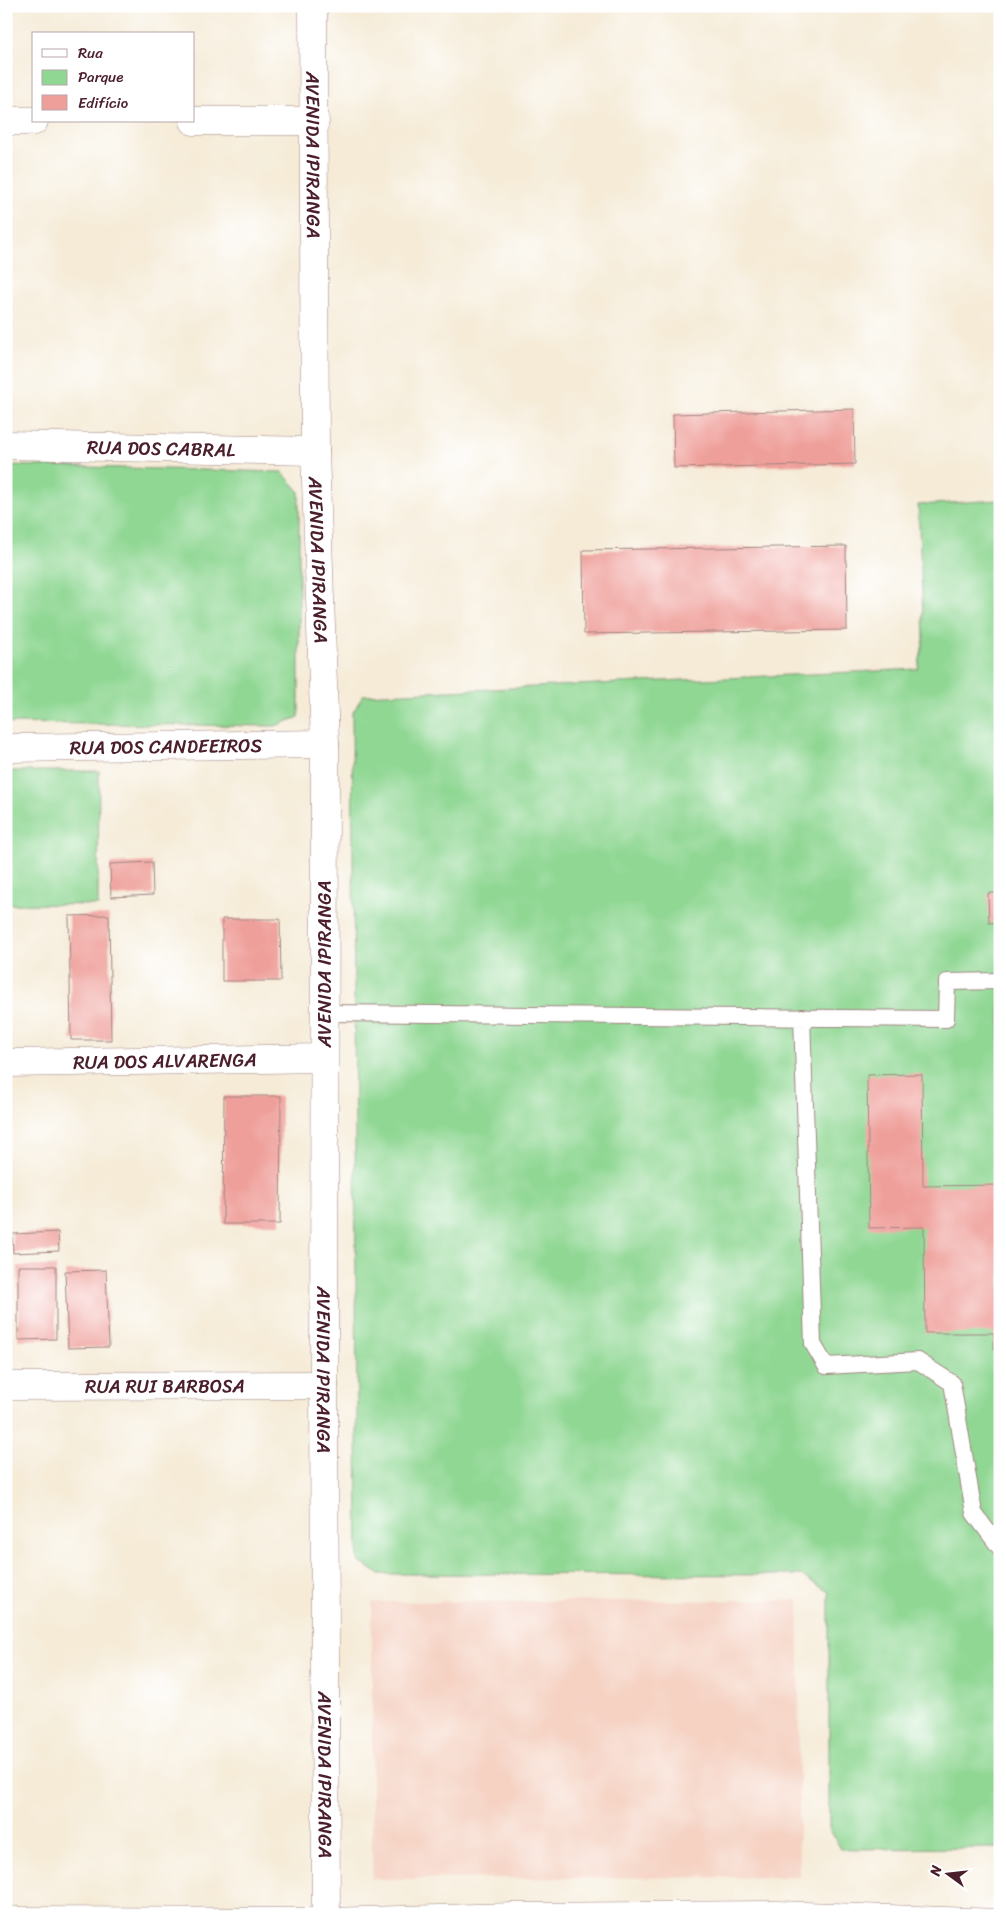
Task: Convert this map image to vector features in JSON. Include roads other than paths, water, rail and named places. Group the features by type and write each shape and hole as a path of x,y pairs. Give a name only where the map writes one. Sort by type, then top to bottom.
{"street":[{"name":"AVENIDA IPIRANGA","path":"313,6 315,451 325,744 323,1013 326,1922"},
{"path":"6,120 32,120"},
{"path":"195,121 315,121"},
{"name":"RUA DOS CABRAL","path":"6,445 315,451"},
{"name":"RUA DOS CANDEEIROS","path":"6,748 325,744"},
{"name":"RUA DOS ALVARENGA","path":"6,1063 324,1058"},
{"name":"RUA RUI BARBOSA","path":"6,1386 324,1384"},
{"path":"18,1922 777,1920 1000,1923"}],"lane":[{"path":"323,1013 946,1019 947,982 1000,981"},
{"path":"802,1017 813,1344 826,1366 918,1361 952,1384 974,1513 1000,1548"}]}
